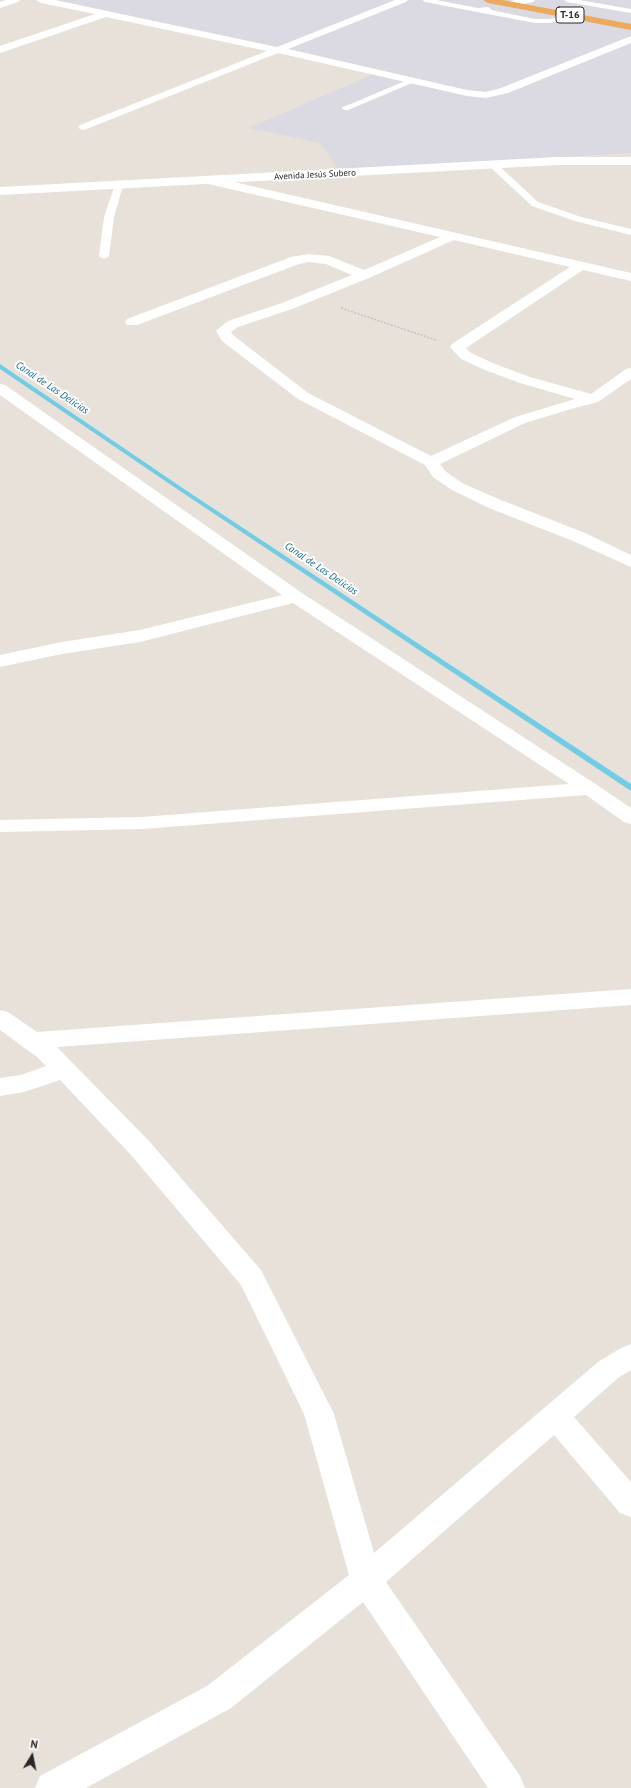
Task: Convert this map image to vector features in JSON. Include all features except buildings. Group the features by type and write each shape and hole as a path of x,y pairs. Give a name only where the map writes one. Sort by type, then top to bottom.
{"highway":[{"name":"T-16","path":"488,0 631,27"},
{"name":"T-16","path":"525,0 631,20"}],"street":[{"path":"0,5 15,0"},
{"path":"41,0 278,50 467,93 486,95 504,91 631,39"},
{"path":"84,127 403,0"},
{"path":"509,4 525,0"},
{"path":"0,50 106,14"},
{"path":"557,161 631,156"},
{"name":"Avenida Jesús Subero","path":"0,191 212,181 557,161 631,161"},
{"path":"212,181 631,277"},
{"path":"453,236 310,297 233,324 223,331 227,338 303,396 431,462 439,474 458,487 495,504 579,537 631,562"},
{"path":"132,322 296,260 309,258 329,260 364,275"},
{"path":"582,265 457,347 466,356 490,367 525,380 593,399"},
{"path":"431,462 520,420 567,405 593,399 631,372"},
{"path":"0,388 296,597 590,789 631,818"},
{"path":"0,660 62,648 140,636 296,597"},
{"path":"0,826 142,823 590,789"},
{"path":"32,1041 631,997"},
{"path":"0,1018 46,1051 64,1069 140,1148 251,1278 319,1414 366,1580 508,1788"},
{"path":"0,1087 24,1083 64,1069"},
{"path":"52,1788 219,1697 366,1580 608,1370 631,1356"},
{"path":"555,1416 631,1504"}],"lane":[{"path":"425,0 535,21 550,21 571,16"},
{"path":"567,0 631,12"},
{"path":"478,10 509,4"},
{"path":"345,108 413,81"},
{"path":"493,165 535,204 578,219 631,232"},
{"path":"104,256 109,217 119,185"}],"path":[{"path":"310,297 457,347"}],"shaded area":[{"path":"53,0 631,0 631,153 339,170 320,143 249,128 381,71"}],"waterway":[{"name":"Canal de Las Delicias","path":"0,366 182,490 631,788"}]}
